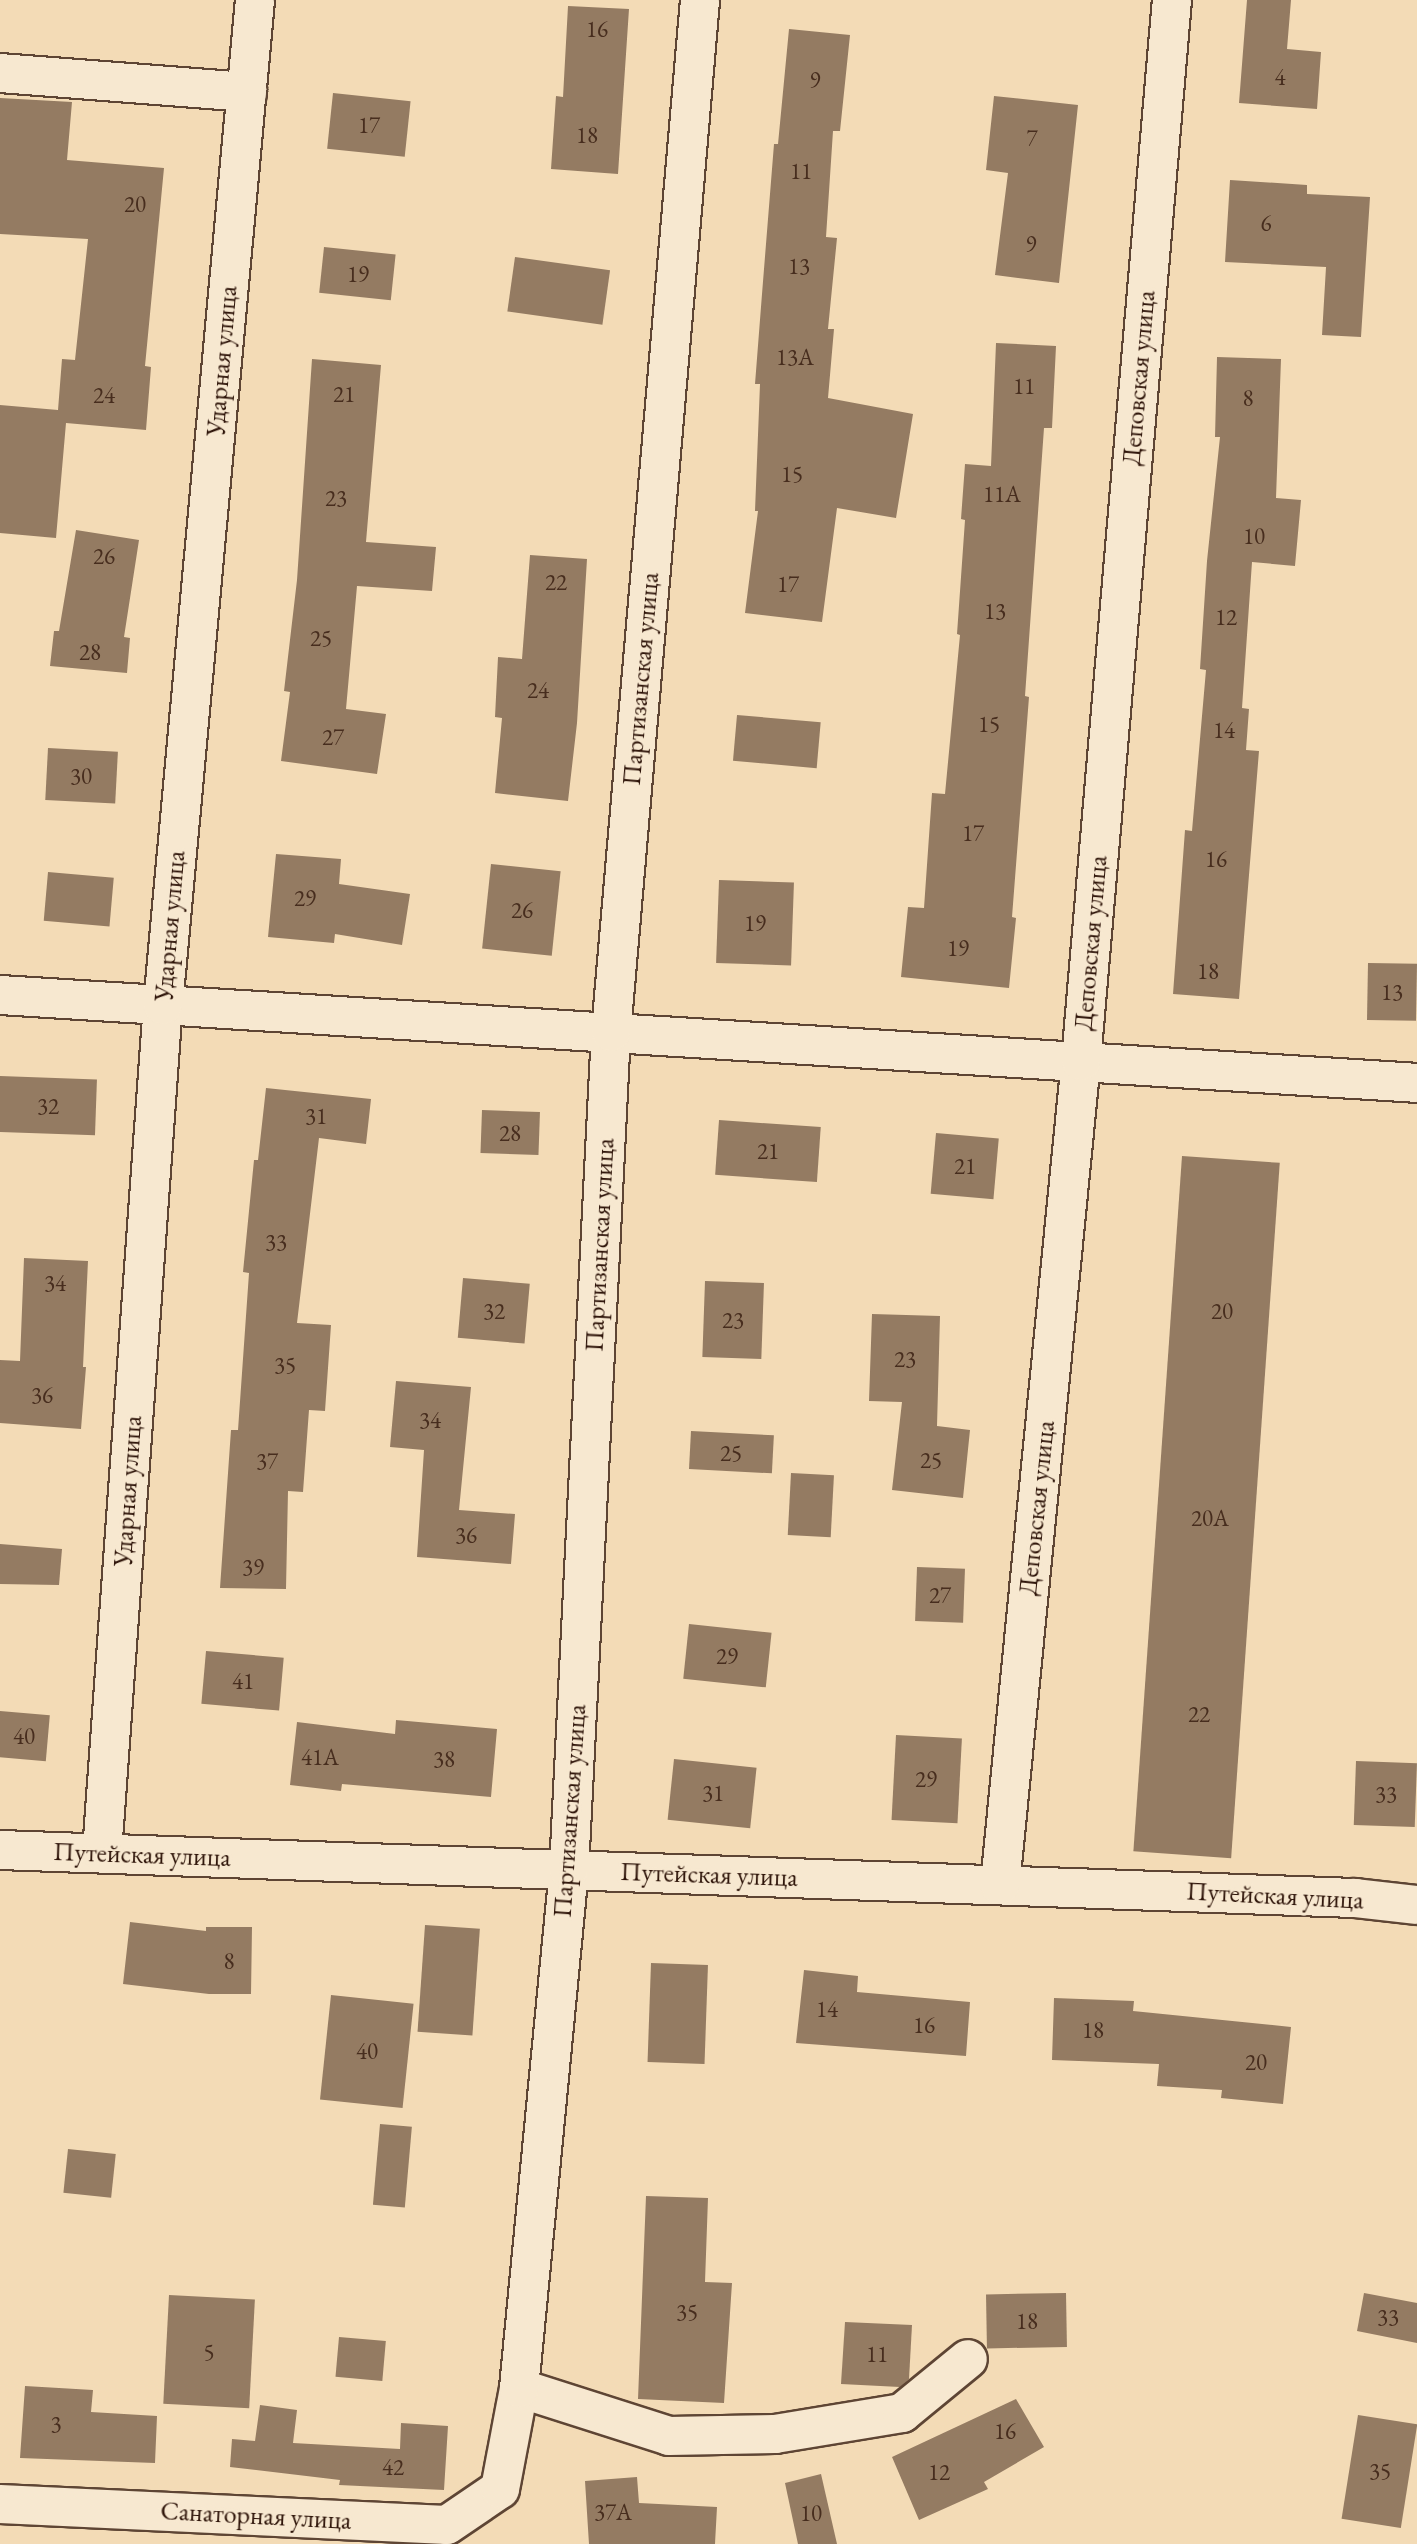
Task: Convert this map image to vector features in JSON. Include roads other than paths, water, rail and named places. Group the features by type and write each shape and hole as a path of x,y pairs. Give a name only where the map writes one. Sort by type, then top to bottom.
{"street":[{"name":"Ударная улица","path":"102,1853 163,1005 255,0"},
{"name":"Партизанская улица","path":"500,2489 519,2388 569,1870 611,1032 700,0"},
{"name":"Деповская улица","path":"1000,1885 1081,1061 1172,0"},
{"path":"0,73 247,92"},
{"path":"0,995 1417,1083"},
{"name":"Путейская улица","path":"0,1850 1355,1898 1417,1905"},
{"path":"519,2388 669,2436 775,2434 902,2413 968,2359"},
{"name":"Санаторная улица","path":"0,2504 447,2525 500,2489"}]}
